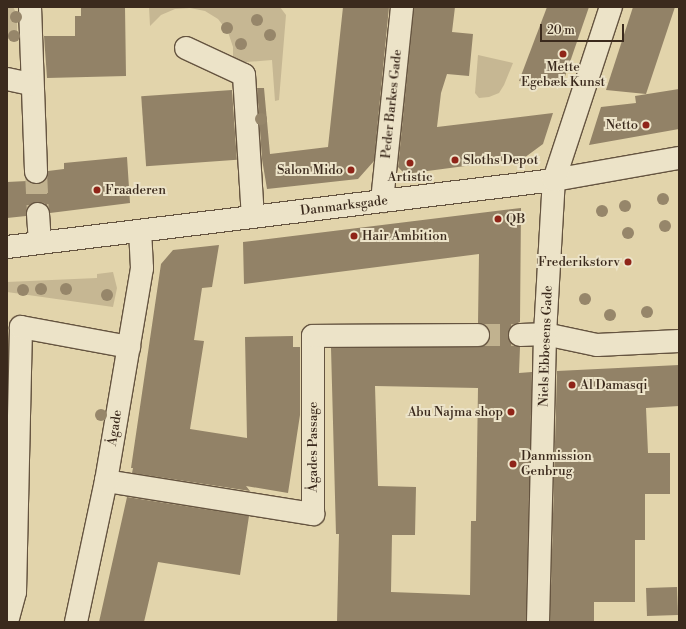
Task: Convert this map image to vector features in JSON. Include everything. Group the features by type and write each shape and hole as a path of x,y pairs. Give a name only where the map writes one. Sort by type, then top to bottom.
{"street":[{"path":"30,7 31,84 36,172"},
{"name":"Peder Barkes Gade","path":"382,201 402,7"},
{"name":"Niels Ebbesens Gade","path":"538,622 545,334 554,180 611,7"},
{"path":"186,48 244,75 253,217"},
{"path":"7,79 31,84"},
{"name":"Danmarksgade","path":"7,247 140,232 554,180 679,158"},
{"path":"38,214 40,243"},
{"name":"Ågade","path":"76,622 106,481 142,268 140,232"},
{"path":"7,622 15,592 21,327 129,347"},
{"path":"520,335 545,334 597,346 679,341"},
{"name":"Ågades Passage","path":"106,481 313,514 313,336 478,336"}],"shaded area":[{"path":"7,7 13,7 17,14 17,39 7,39"},
{"path":"149,7 280,7 286,15 279,100 275,101 272,60 233,63 233,47 228,32 218,19 205,11 190,8 175,9 161,15 150,26"},
{"path":"478,55 513,63 499,93 489,97 479,98 475,93"},
{"path":"113,272 117,288 113,307 7,292 7,282 97,278 97,274"}],"building":[{"path":"81,7 125,7 126,76 47,78 44,36 75,36 75,16 81,16"},
{"path":"343,7 389,7 374,161 358,179 267,189 262,159 257,88 264,88 270,154 328,147"},
{"path":"414,7 455,7 452,32 473,34 469,76 447,74 441,93 437,127 553,113 543,144 524,158 405,174 398,167"},
{"path":"547,7 589,7 562,85 519,81"},
{"path":"633,7 675,7 646,94 606,90"},
{"path":"679,89 679,129 589,145 601,107 636,103 635,96"},
{"path":"232,90 237,160 146,166 141,96"},
{"path":"127,157 130,203 50,213 44,203 37,202 27,208 26,216 7,218 7,182 27,181 37,184 47,178 48,171 64,169 64,163"},
{"path":"521,208 520,322 513,325 508,335 510,342 520,347 519,373 532,372 526,622 337,622 339,534 336,534 331,348 485,346 490,335 484,324 478,323 479,254 244,284 243,242","holes":["375,386 478,388 476,521 471,521 470,595 391,592 392,535 415,535 416,487 378,486"]},
{"path":"219,245 212,287 202,288 194,340 204,341 190,429 247,438 245,337 293,336 293,347 300,347 300,415 288,493 246,486 250,491 132,473 133,468 131,468 161,264 173,250"},
{"path":"679,365 679,406 646,408 648,453 670,453 670,494 645,494 645,540 635,540 635,602 594,602 594,622 550,622 557,371"},
{"path":"127,497 249,516 240,575 158,562 144,622 99,622"},
{"path":"677,587 678,615 647,616 646,588"}],"tunnel":[{"path":"36,172 38,214"},
{"path":"478,335 520,335"}],"place":[{"name":"Mette Egebæk Kunst","path":"563,54"},
{"name":"Netto","path":"646,125"},
{"name":"Sloths Depot","path":"455,160"},
{"name":"Artistic","path":"410,163"},
{"name":"Salon Mido","path":"351,170"},
{"name":"Fraaderen","path":"97,190"},
{"name":"QB","path":"498,219"},
{"name":"Hair Ambition","path":"354,236"},
{"name":"Frederikstorv","path":"628,262"},
{"name":"Al Damasqi","path":"572,385"},
{"name":"Abu Najma shop","path":"511,412"},
{"name":"Danmission Genbrug","path":"513,464"}]}
